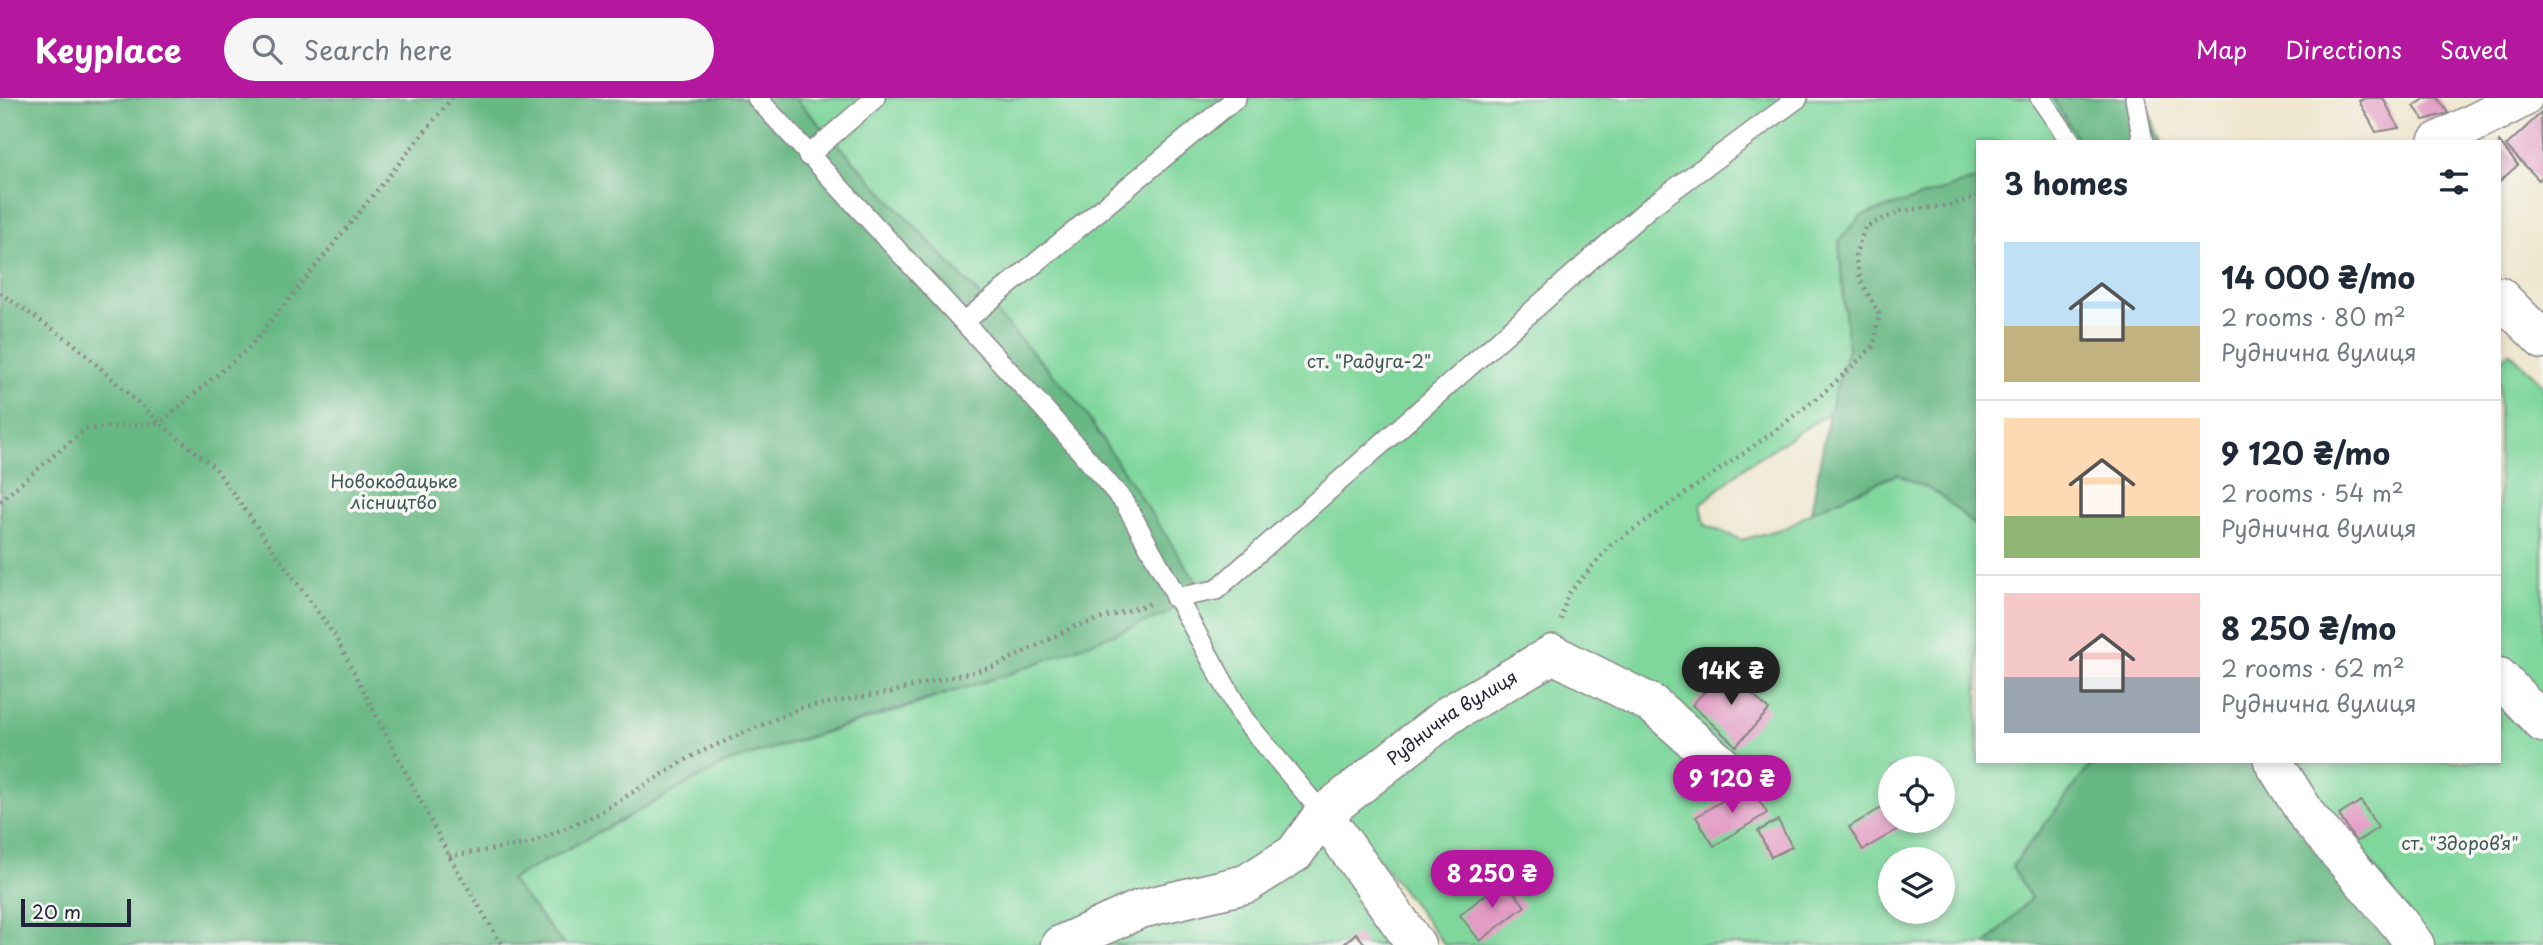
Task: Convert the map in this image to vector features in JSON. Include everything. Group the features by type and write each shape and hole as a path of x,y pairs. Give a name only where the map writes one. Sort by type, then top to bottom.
{"street":[{"path":"2441,140 2523,98"},
{"path":"2501,298 2543,340"},
{"path":"1552,654 1652,704 1721,765"},
{"name":"Руднична вулиця","path":"1060,945 1140,909 1246,884 1295,853 1323,814 1450,714 1552,654"},
{"path":"2501,679 2543,723"},
{"path":"2274,763 2308,817 2415,945"},
{"path":"1323,814 1416,945"}],"lane":[{"path":"757,98 1045,410 1125,503 1243,718 1323,814"},
{"path":"808,156 875,98"},
{"path":"964,322 1236,98"},
{"path":"1175,598 1216,590 1650,206 1798,98"},
{"path":"2040,98 2070,140"},
{"path":"2135,98 2143,140"}],"path":[{"path":"0,501 85,429 160,423 250,347 453,98"},
{"path":"1552,654 1567,595 1611,545 1768,436 1821,395 1874,346 1879,314 1861,281 1855,256 1865,227 1901,211 1952,205 1976,197"},
{"path":"0,293 73,343 160,423 215,468 335,636 449,856 502,945"},
{"path":"449,856 527,844 583,821 696,754 800,708 891,692 996,666 1074,627 1130,608 1175,598"}],"green space":[{"name":"Новокодацьке лісництво","path":"0,98 795,98 1075,398 1198,584 1167,614 1006,675 726,763 510,880 564,945 0,945"},
{"name":"ст. \"Радуга-2\"","path":"795,98 2053,98 2078,140 1976,140 1976,179 1861,216 1839,241 1848,349 1829,413 1747,465 1701,504 1705,525 1742,540 1788,527 1811,512 1897,474 1938,493 1976,526 1976,763 2092,763 2012,866 2031,898 1986,945 1445,945 1348,819 1400,945 564,945 509,881 726,763 915,705 1166,614 1075,398"},
{"path":"2053,98 2144,98 2161,140 2078,140"},
{"path":"1976,179 1976,526 1938,493 1897,474 1811,512 1829,413 1848,349 1839,241 1861,216"},
{"name":"ст. \"Здоров’я\"","path":"2509,352 2543,385 2543,945 2434,945 2293,763 2501,763 2501,359"},
{"path":"2092,763 2293,763 2434,945 1986,945 2031,898 2012,867"}],"building":[{"path":"2365,98 2383,98 2399,128 2376,132 2359,101"},
{"path":"2426,98 2438,98 2448,113 2424,120 2414,106"},
{"path":"2541,113 2543,176 2539,180 2506,146"},
{"path":"2501,144 2518,165 2501,180"},
{"path":"1726,669 1769,710 1736,746 1692,705"},
{"path":"1749,784 1767,813 1714,846 1696,817"},
{"path":"2361,801 2378,828 2356,842 2339,815"},
{"path":"1878,810 1878,833 1892,833 1863,850 1849,827"},
{"path":"1778,820 1792,847 1771,857 1758,831"},
{"path":"1504,880 1525,906 1480,941 1460,915"},
{"path":"1356,933 1366,945 1343,945"}]}
